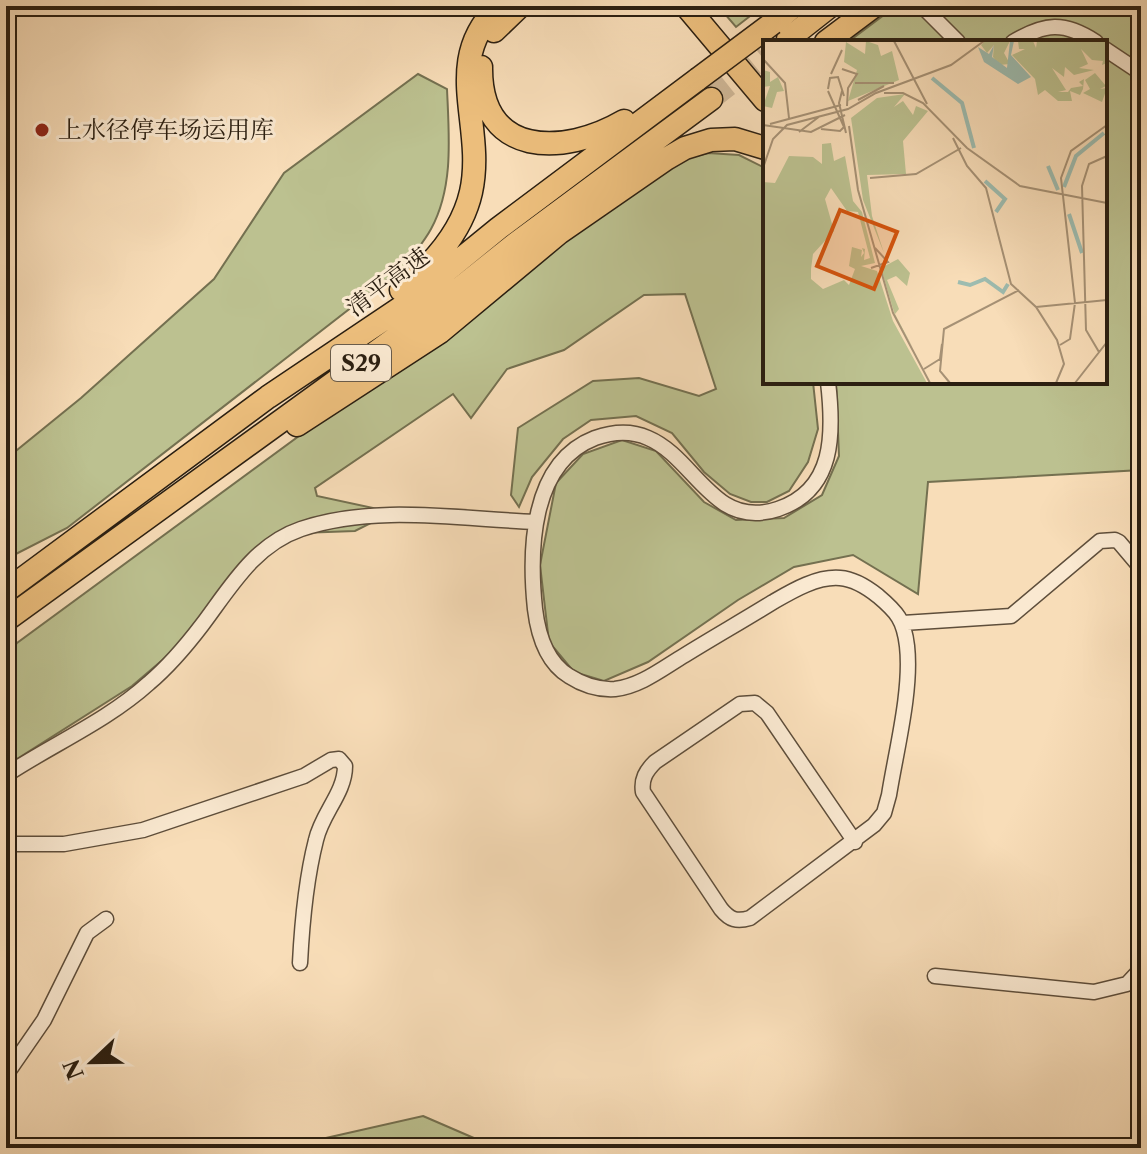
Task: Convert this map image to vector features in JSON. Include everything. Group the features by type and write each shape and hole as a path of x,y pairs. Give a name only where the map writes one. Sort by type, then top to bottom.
{"highway":[{"path":"268,397 411,282 455,231 467,205 473,175 467,83 469,53 479,30 499,6"},
{"path":"520,6 490,37 480,69 483,96 489,109 505,130 515,137 541,145 588,139 698,79"},
{"path":"686,6 763,98"},
{"path":"702,6 763,82"},
{"name":"清平高速","path":"780,31 794,6"},
{"name":"清平高速","path":"765,40 830,6"},
{"path":"829,40 874,6"},
{"name":"清平高速","path":"8,588 268,397 402,307 499,228 698,79 763,41"},
{"name":"清平高速","path":"6,620 419,321 515,244 711,99"},
{"path":"127,531 171,508 424,343 559,233 666,159 685,148 711,140 735,139 763,147"}],"street":[{"path":"922,6 956,40"},
{"path":"1017,40 1033,31 1062,26 1092,40"},
{"path":"1107,50 1141,73"},
{"path":"828,384 831,436 824,467 807,494 794,503 766,513 738,510 725,504 650,439 620,432 589,441 565,459 545,492 536,522 535,609 545,648 553,662 565,674 595,688 613,689 642,681 795,590 824,579 840,578 857,582 885,602 903,623 907,680 884,813 855,842 750,918 741,921 732,919 721,909 643,792 642,783 655,762 740,704 755,703 767,713 855,842"},
{"path":"6,775 78,733 146,686 172,661 263,550 299,530 365,517 536,522"},
{"path":"903,623 1011,616 1100,541 1119,542 1141,568"},
{"path":"6,844 64,844 143,830 304,776 331,760 339,759 345,766 345,778 316,838 300,963"},
{"path":"6,1075 44,1020 87,933 106,919"},
{"path":"935,976 1094,992 1127,984 1141,969"}],"green space":[{"path":"718,6 763,6 736,27"},
{"path":"896,6 1141,6 1141,470 928,482 918,594 853,555 794,567 738,600 648,662 604,681 574,672 549,642 540,565 556,483 583,454 622,440 656,451 704,502 736,520 784,518 822,495 839,456 836,384 1107,384 1107,40 851,40"},
{"path":"418,74 447,89 447,179 438,213 428,234 406,265 67,528 6,559 6,459 81,398 214,279 284,173"},
{"path":"708,153 739,155 763,167 763,384 813,384 818,429 808,462 789,491 767,502 751,502 730,494 704,472 672,433 636,416 591,420 563,439 532,477 519,507 511,495 518,428 593,381 639,378 699,396 716,389 685,294 644,295 564,350 507,369 471,418 453,394 315,488 317,496 387,511 355,531 300,533 238,568 173,651 132,686 6,766 6,658 17,643 653,176 680,160"},
{"path":"423,1116 497,1148 290,1148 295,1145"}],"tunnel":[{"path":"711,99 763,58"}],"place":[{"name":"上水径停车场运用库","path":"42,130"}]}
